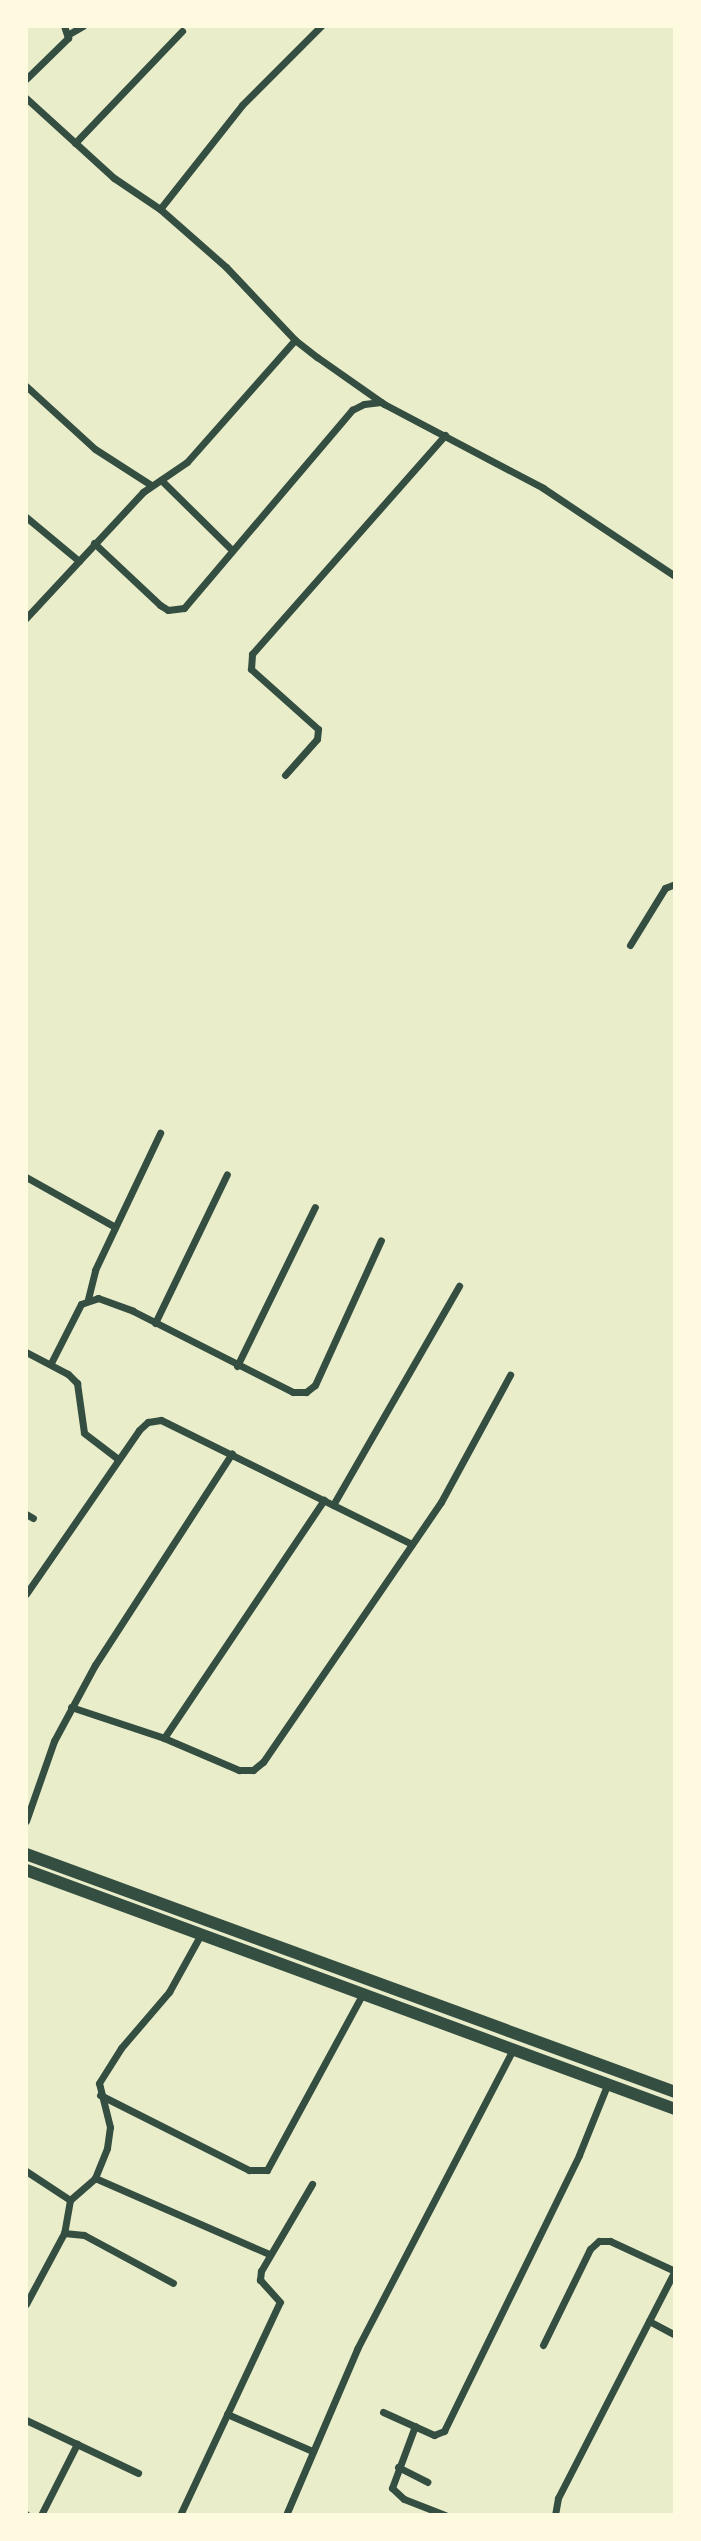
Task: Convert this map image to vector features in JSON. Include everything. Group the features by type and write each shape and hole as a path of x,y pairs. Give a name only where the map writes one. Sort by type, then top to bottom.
{"main road":[{"path":"26,1854 675,2092"},
{"path":"26,1870 675,2109"}],"street":[{"path":"26,79 64,44 67,30 83,26"},
{"path":"160,209 242,105 321,26"},
{"path":"75,143 182,31"},
{"path":"26,98 114,178 160,209 241,280 295,340 381,402 543,488 675,576"},
{"path":"26,618 151,485 187,462 295,340"},
{"path":"26,386 95,449 151,485"},
{"path":"94,543 160,605 176,610 184,608 352,410 364,404 381,402"},
{"path":"285,775 317,739 318,729 251,669 252,654 445,435"},
{"path":"161,480 232,550"},
{"path":"26,517 79,561"},
{"path":"630,945 665,888 675,884"},
{"path":"88,1299 95,1270 160,1133"},
{"path":"155,1323 227,1174"},
{"path":"26,1177 115,1227"},
{"path":"237,1366 315,1207"},
{"path":"51,1363 81,1304 98,1298 293,1392 306,1392 315,1385 381,1240"},
{"path":"333,1505 459,1286"},
{"path":"26,1352 51,1363 77,1383 84,1433 118,1459"},
{"path":"71,1707 164,1738 239,1770 253,1770 263,1762 450,1486 510,1375"},
{"path":"26,1594 139,1430 148,1422 161,1420 412,1544"},
{"path":"26,1821 54,1741 71,1707 232,1453"},
{"path":"164,1738 324,1500"},
{"path":"26,2304 64,2233 70,2200 95,2178 110,2127 100,2095 103,2075 121,2048 169,1992 201,1934"},
{"path":"100,2095 249,2170 267,2170 363,1993"},
{"path":"286,2515 357,2349 514,2048"},
{"path":"383,2412 434,2435 444,2431 579,2155 608,2083"},
{"path":"26,2171 70,2200"},
{"path":"95,2178 269,2254"},
{"path":"180,2515 280,2302 260,2280 269,2254 312,2184"},
{"path":"64,2233 84,2235 173,2283"},
{"path":"543,2345 590,2249 599,2241 610,2241 675,2270 558,2498 555,2515"},
{"path":"649,2321 675,2335"},
{"path":"227,2414 312,2451"},
{"path":"26,2420 138,2473"},
{"path":"415,2426 392,2482 395,2492 445,2515"},
{"path":"41,2515 77,2444"},
{"path":"398,2467 427,2482"}]}
